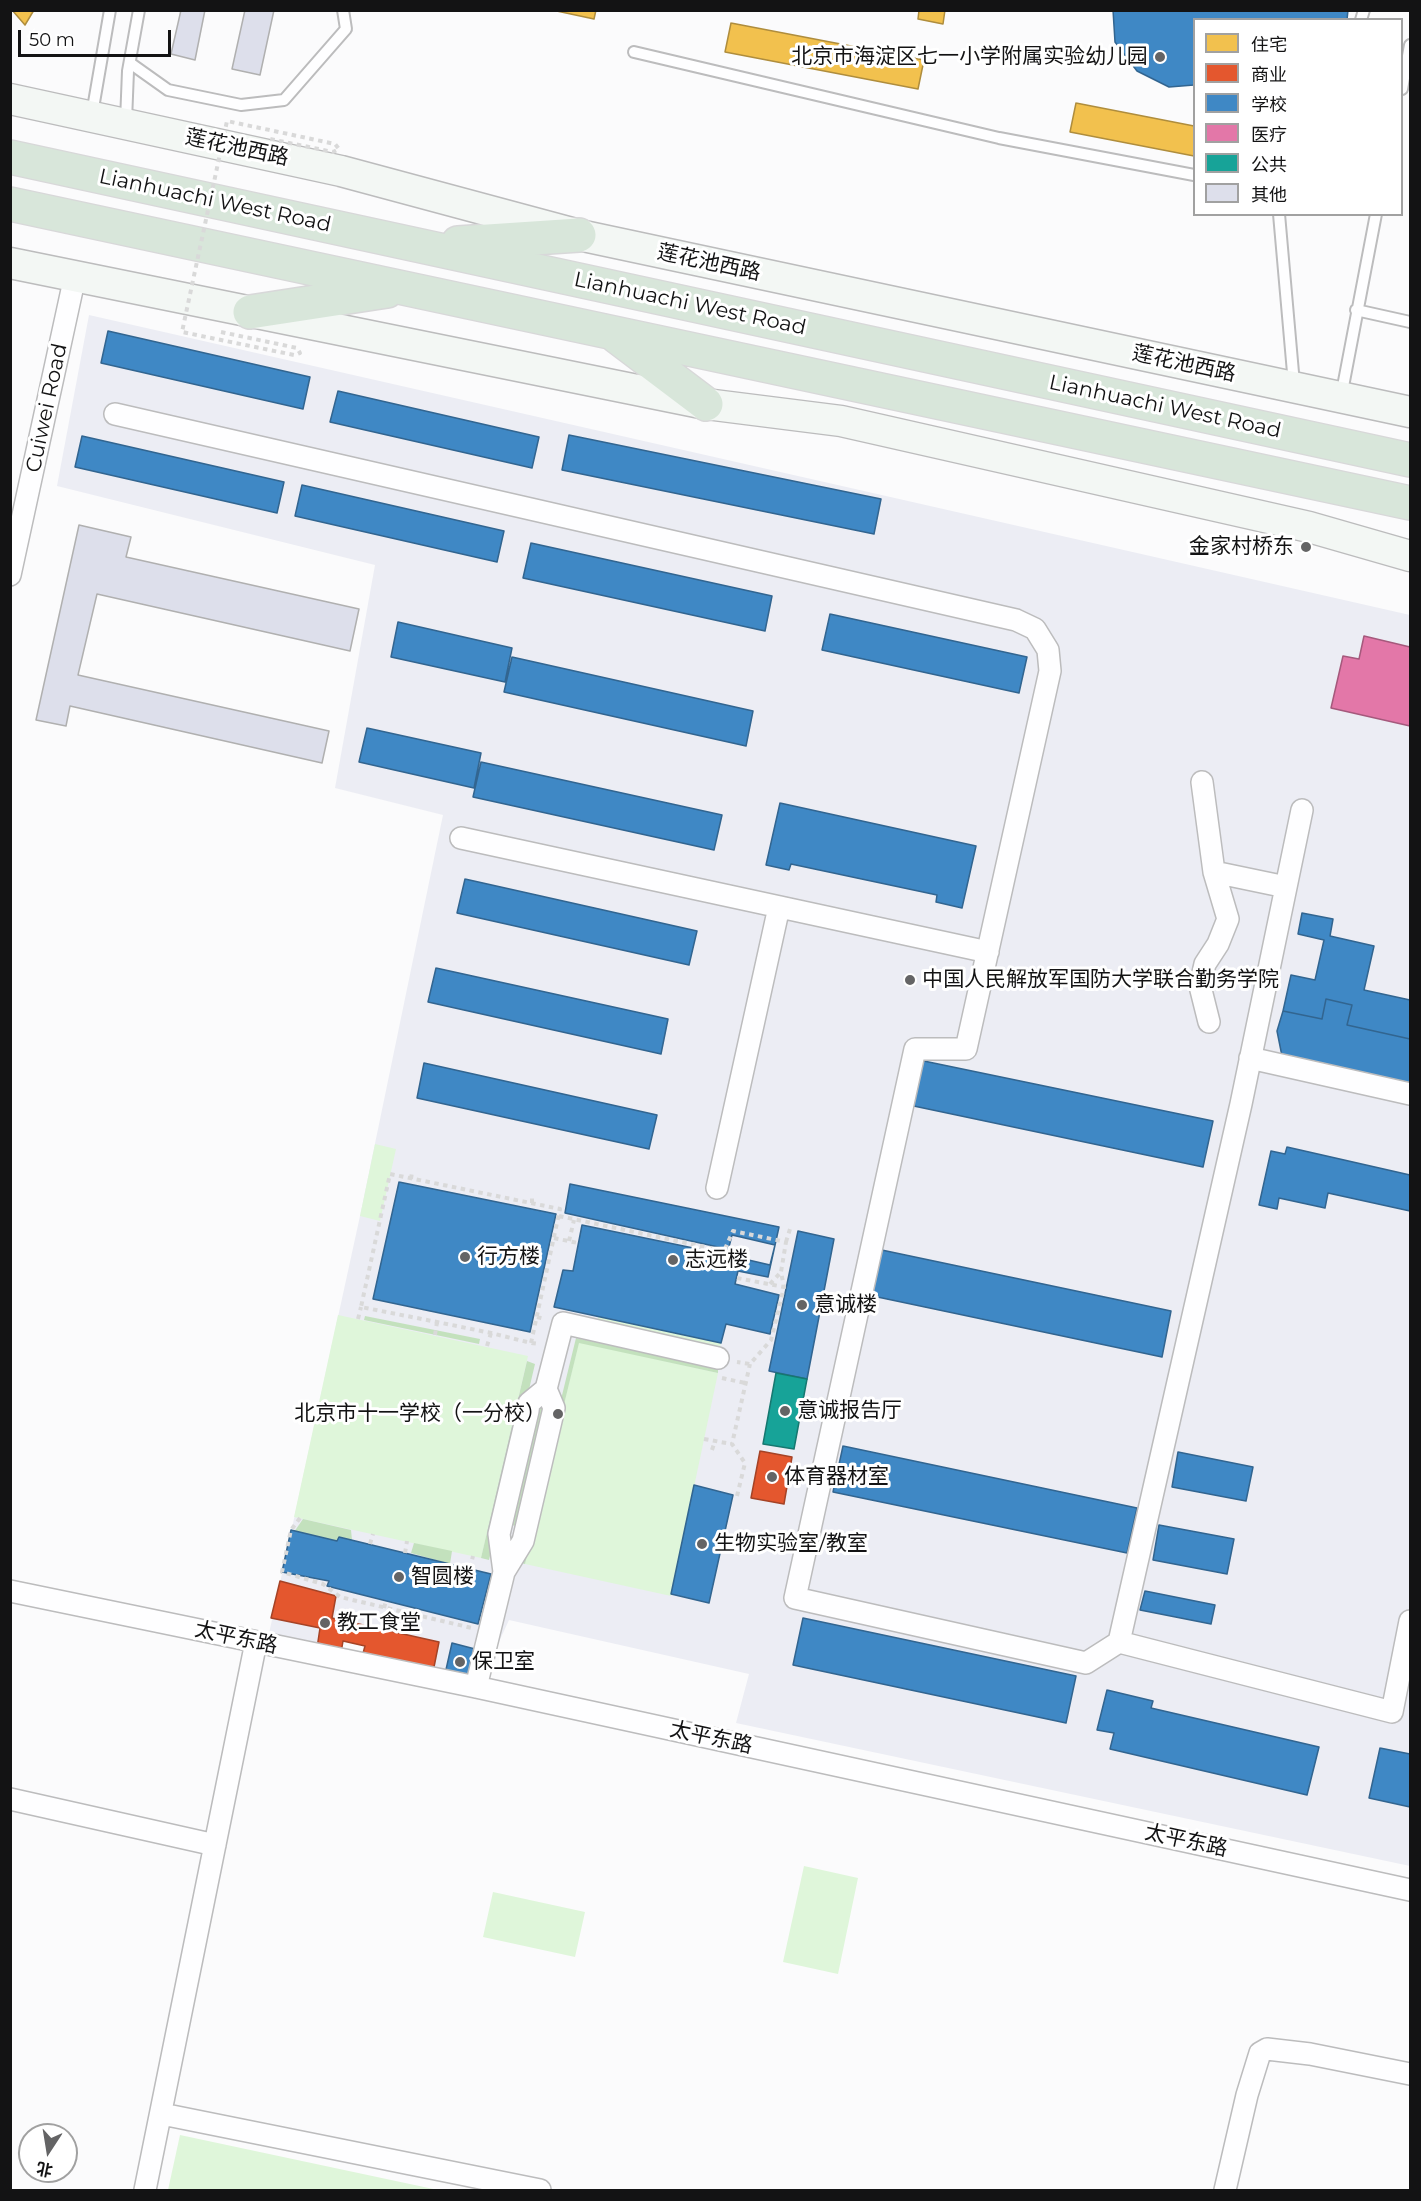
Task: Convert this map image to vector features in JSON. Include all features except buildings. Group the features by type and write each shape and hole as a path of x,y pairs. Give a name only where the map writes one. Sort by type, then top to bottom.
{"highway":[{"name":"Lianhuachi West Road","path":"10,157 1410,460"},
{"name":"Lianhuachi West Road","path":"10,204 607,329 1410,502"},
{"path":"419,246 579,235"},
{"path":"250,312 408,288"},
{"path":"607,329 706,404"}],"street":[{"name":"莲花池西路","path":"10,99 341,171 579,235 1410,412"},
{"path":"10,263 706,404 841,421 1309,526 1410,556"},
{"name":"Cuiwei Road","path":"10,575 75,276"},
{"path":"115,414 1016,620 1035,628 1048,650 1050,671 966,1049 915,1049 795,1598 1086,1663 1119,1642 1250,1058 1302,810"},
{"path":"1202,782 1214,872 1228,919 1218,944 1205,964 1200,986 1209,1022"},
{"path":"461,838 988,952"},
{"path":"1214,872 1286,887"},
{"path":"717,1188 779,907"},
{"path":"1250,1058 1410,1094"},
{"path":"476,1687 504,1572 499,1534 529,1403 546,1389 563,1323 718,1367"},
{"name":"太平东路","path":"10,1591 476,1687 1410,1890"},
{"path":"1119,1642 1392,1712 1410,1621"},
{"path":"145,2190 256,1642"},
{"path":"10,1799 215,1845"},
{"path":"1225,2190 1247,2095 1260,2053 1267,2049 1310,2054 1410,2074"},
{"path":"162,2114 540,2190"}],"lane":[{"path":"91,117 110,10"},
{"path":"125,124 129,63 138,10"},
{"path":"129,63 168,90 241,105 284,100 346,29 343,10"},
{"path":"1403,79 1410,45"},
{"path":"634,52 999,138 1193,175"},
{"path":"1278,216 1294,387"},
{"path":"1341,397 1376,216"},
{"path":"1356,310 1410,322"}],"path":[{"path":"221,332 297,348 300,353 294,355 182,332 228,121 335,144 339,149 333,152 270,139"},
{"path":"411,1179 412,1172"},
{"path":"358,1319 390,1174 560,1209 531,1343"},
{"path":"532,1197 532,1203"},
{"path":"559,1216 604,1228 724,1251 733,1231 786,1242"},
{"path":"569,1241 574,1220"},
{"path":"732,1444 750,1364 771,1340 784,1287 781,1272 790,1229"},
{"path":"554,1238 578,1243"},
{"path":"770,1284 781,1272"},
{"path":"737,1278 784,1287"},
{"path":"361,1307 556,1348"},
{"path":"435,1335 437,1322"},
{"path":"487,1346 490,1333"},
{"path":"718,1367 750,1364"},
{"path":"718,1367 745,1383"},
{"path":"704,1439 732,1444 745,1463 737,1496"},
{"path":"712,1450 715,1441"},
{"path":"300,1518 291,1530 282,1572 323,1584 340,1597 489,1632"},
{"path":"370,1544 373,1534"},
{"path":"405,1553 407,1541"},
{"path":"470,1568 473,1556"},
{"path":"384,1608 386,1601"}],"shaded area":[{"name":"中国人民解放军国防大学联合勤务学院","path":"89,315 1410,615 1410,1866 736,1723 749,1674 509,1620 481,1681 362,1657 364,1646 344,1641 341,1653 268,1638 360,1216 443,815 335,788 375,565 57,486"}],"green space":[{"path":"375,1144 396,1149 380,1221 360,1216"},
{"path":"338,1315 528,1356 481,1558 294,1517"},
{"path":"365,1316 480,1339 479,1344 364,1320"},
{"path":"598,1317 721,1343 720,1347 598,1320"},
{"path":"576,1338 718,1368 718,1373 579,1343 525,1564 521,1563"},
{"path":"579,1342 718,1373 671,1596 525,1564"},
{"path":"527,1361 535,1364 489,1560 481,1558"},
{"path":"542,1407 549,1414 521,1527 507,1524 533,1411"},
{"path":"303,1519 351,1530 352,1540 340,1537 337,1541 294,1532"},
{"path":"414,1543 452,1551 450,1564 411,1553"},
{"path":"804,1866 858,1878 838,1974 783,1962"},
{"path":"493,1892 585,1912 575,1957 483,1937"},
{"path":"180,2135 438,2190 168,2190"}],"place":[{"name":"北京市海淀区七一小学附属实验幼儿园","path":"1160,57"},
{"name":"金家村桥东","path":"1306,547"},
{"name":"中国人民解放军国防大学联合勤务学院","path":"910,980"},
{"name":"行方楼","path":"465,1257"},
{"name":"志远楼","path":"673,1260"},
{"name":"意诚楼","path":"802,1305"},
{"name":"意诚报告厅","path":"785,1411"},
{"name":"北京市十一学校（一分校）","path":"558,1414"},
{"name":"体育器材室","path":"772,1477"},
{"name":"生物实验室/教室","path":"702,1544"},
{"name":"智圆楼","path":"399,1577"},
{"name":"教工食堂","path":"325,1623"},
{"name":"保卫室","path":"460,1662"}]}
